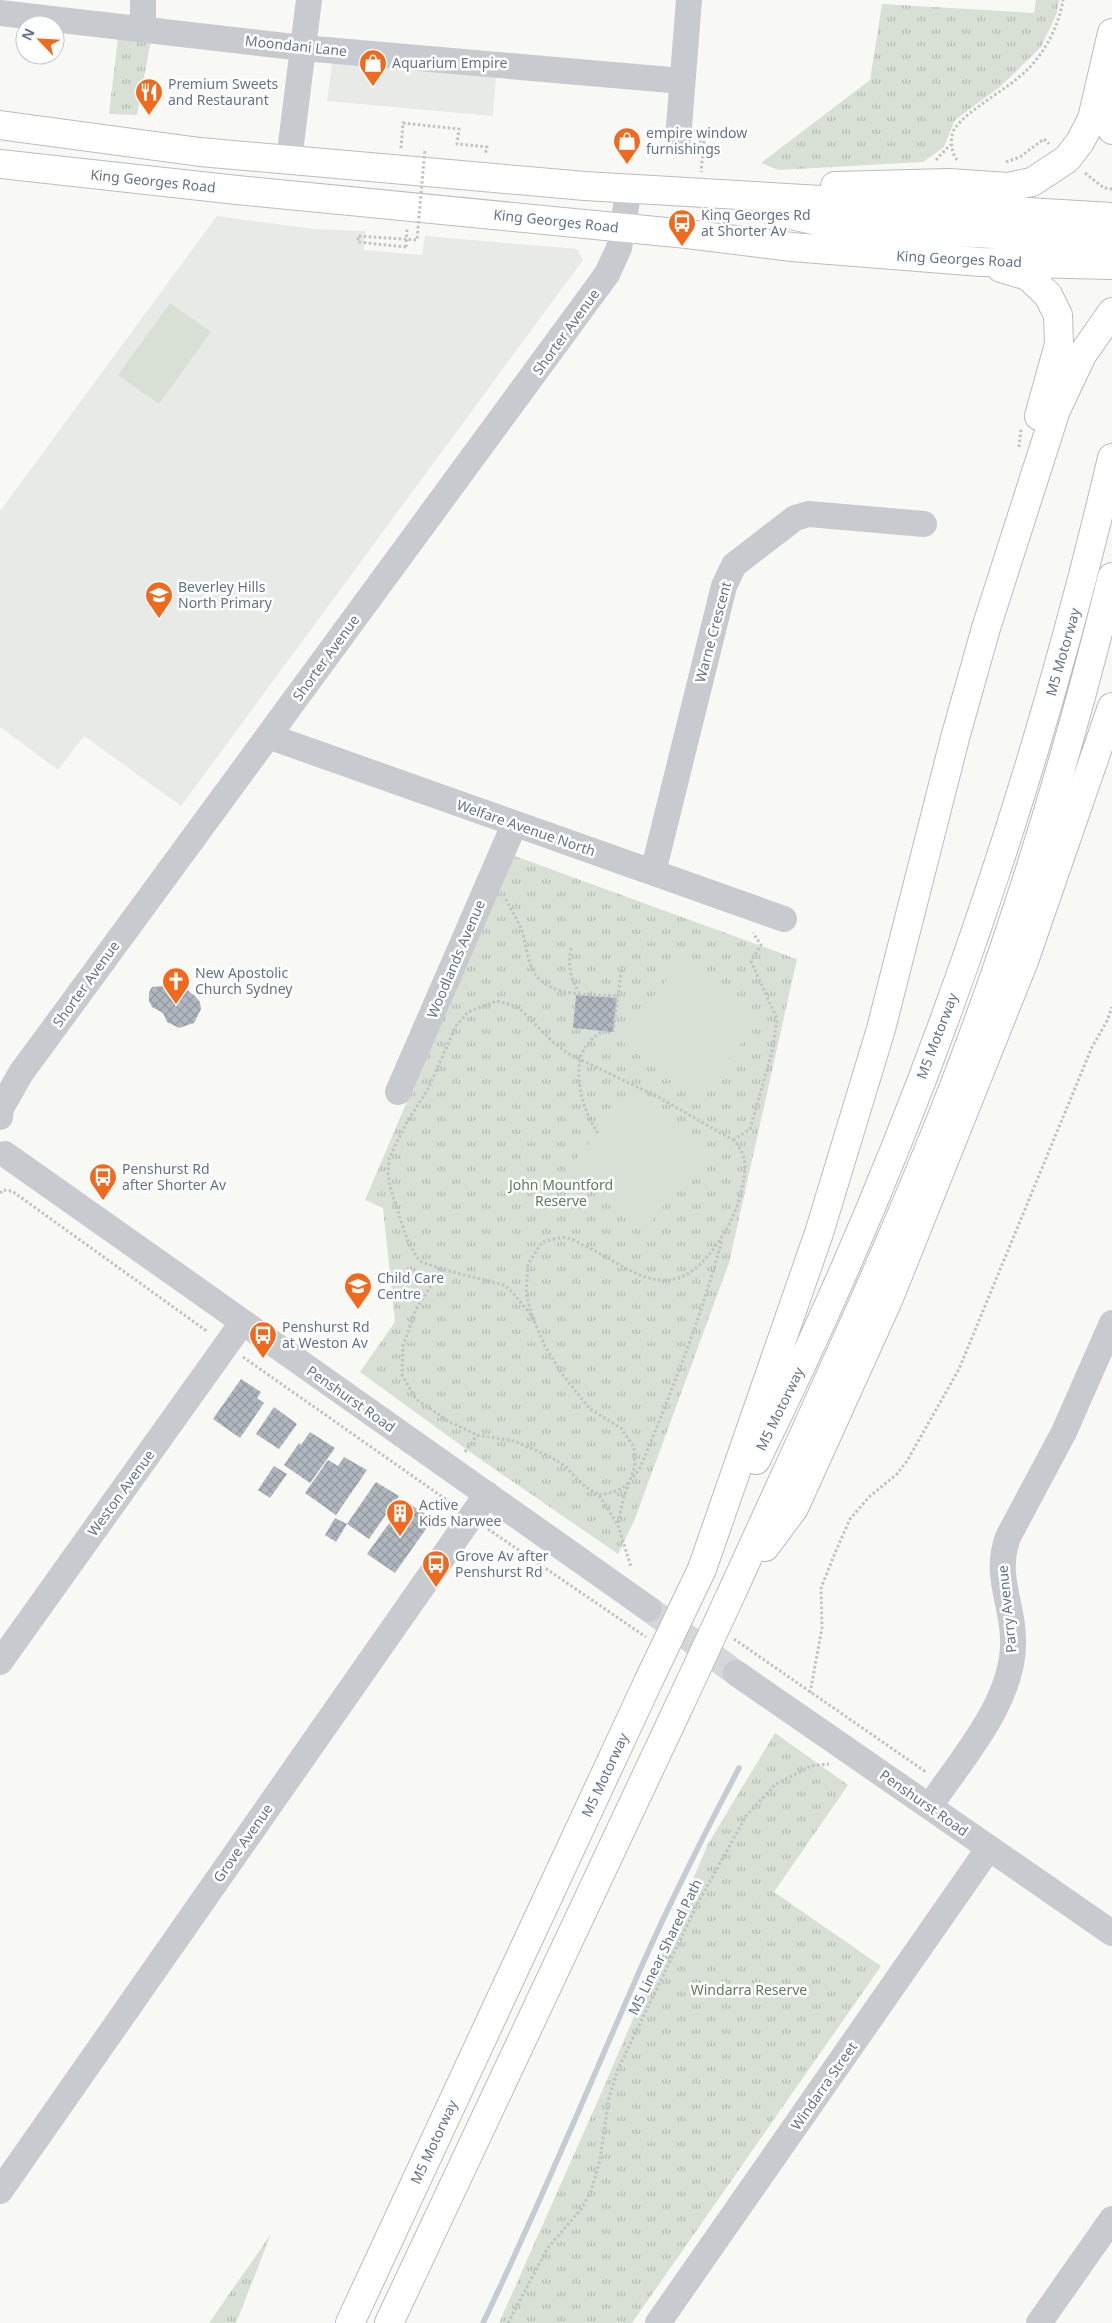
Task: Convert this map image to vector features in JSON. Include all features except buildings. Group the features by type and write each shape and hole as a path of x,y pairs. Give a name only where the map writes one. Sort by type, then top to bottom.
{"highway":[{"path":"699,194 866,184 949,183 1008,187 1032,182 1067,159 1080,142 1092,119 1106,67 1112,32"},
{"path":"1106,67 1108,110 1112,130"},
{"path":"0,125 200,152 629,189 1112,217"},
{"name":"King Georges Road","path":"0,164 792,247 981,262 1106,263"},
{"path":"699,194 835,225 1112,242"},
{"path":"981,262 1028,276 1048,295 1058,315 1059,344 1022,480 986,628"},
{"path":"702,1568 819,1234 881,1029 955,738 986,628 1056,410 1082,355 1112,312"},
{"name":"M5 Motorway","path":"350,2323 648,1682 787,1396 847,1265 954,992 1025,781 1063,654 1112,458"},
{"name":"M5 Motorway","path":"389,2323 733,1590 898,1222 942,1116 975,1030 1044,824 1079,705 1112,577"},
{"path":"733,1590 794,1508 889,1298 1024,961 1112,707"}],"street":[{"path":"143,0 143,29"},
{"path":"289,160 309,0"},
{"path":"678,139 689,0"},
{"name":"Moondani Lane","path":"0,13 303,48 682,81"},
{"name":"Shorter Avenue","path":"0,1117 1,1108 21,1073 607,274 617,256 629,189"},
{"name":"Warne Crescent","path":"653,872 724,586 734,565 796,518 809,514 924,524"},
{"name":"Welfare Avenue North","path":"268,736 514,825 784,919"},
{"name":"Woodlands Avenue","path":"398,1092 514,825"},
{"path":"0,1123 9,1134 10,1141 3,1156"},
{"name":"Penshurst Road","path":"3,1156 487,1494 648,1609"},
{"name":"Weston Avenue","path":"0,1662 242,1323"},
{"name":"Parry Avenue","path":"930,1806 989,1719 1006,1688 1011,1672 1014,1638 1001,1565 1003,1551 1011,1531 1064,1432 1112,1323"},
{"name":"Grove Avenue","path":"0,2191 487,1494"},
{"name":"Penshurst Road","path":"736,1673 1112,1933"},
{"name":"Windarra Street","path":"658,2323 989,1848"},
{"path":"1039,2323 1112,2219"}],"path":[{"path":"963,163 956,160 951,145 954,129 1027,70 1039,55 1060,15 1062,0"},
{"path":"401,149 403,123 459,129 457,144 487,147 487,155 478,154"},
{"path":"998,164 1020,157 1044,139"},
{"path":"933,162 940,158 951,145"},
{"path":"407,225 406,247 358,242 358,236 417,240 425,149 434,150"},
{"path":"1082,171 1104,188 1112,189"},
{"path":"488,885 504,896 517,919 535,974 546,984 557,989 580,993 618,996"},
{"path":"733,1140 750,1129 772,1052 777,1018 752,961 762,944 753,933"},
{"path":"571,948 568,960 570,972 574,984 580,993"},
{"path":"613,1032 622,966"},
{"path":"442,1269 416,1308 403,1346 402,1375 416,1400 448,1421 478,1434 514,1441 549,1456 565,1466 583,1485 599,1495 613,1493 624,1488 640,1468 710,1286 723,1235 739,1201 745,1175 745,1161 742,1149 733,1140 660,1098 580,1060 553,1042 530,1017 509,1004 496,1001 468,1012 456,1026 428,1089 397,1139 389,1158 390,1186 416,1256 422,1262 504,1286 513,1293 532,1316"},
{"path":"928,1773 810,1693 822,1628 821,1588 850,1519 869,1497 897,1474 907,1461 959,1369 1092,1047 1107,1021 1112,1007"},
{"path":"598,1133 585,1108 580,1090 580,1060 588,1042 603,1031"},
{"path":"0,1193 3,1190 12,1191 214,1336"},
{"path":"618,1525 623,1499 635,1466 634,1447 621,1428 590,1409 562,1374 545,1346 532,1316 526,1294 528,1264 542,1242 567,1238 636,1274 657,1281 683,1278 694,1271 723,1235"},
{"path":"237,1352 451,1503"},
{"name":"M5 Linear Shared Path","path":"508,2323 547,2249 582,2208 591,2191 600,2160 609,2098 618,2068 698,1903 746,1816 776,1784 811,1766 829,1764"}],"shaded area":[{"path":"333,58 496,76 493,116 327,101"},
{"name":"Beverley Hills North Primary","path":"217,216 314,229 365,231 364,250 422,255 425,236 577,249 583,260 181,806 84,736 58,770 0,727 0,511"}],"green space":[{"path":"1036,0 1059,0 1057,13 1041,47 1001,86 955,120 944,147 923,162 779,170 761,163 870,80 882,4 1034,13"},
{"path":"118,38 151,40 137,115 109,114"},
{"path":"170,303 211,332 159,404 118,375"},
{"name":"John Mountford Reserve","path":"512,855 797,959 729,1263 634,1521 618,1554 477,1457 360,1372 395,1322 383,1208 365,1200"},
{"path":"681,962 757,1024 695,1100 619,1039"},
{"path":"629,1095 704,1158 642,1232 567,1170"},
{"name":"Windarra Reserve","path":"775,1733 848,1785 774,1892 881,1966 632,2323 499,2323 603,2089 708,1844"},
{"path":"271,2234 236,2323 209,2323"}],"waterway":[{"path":"483,2323 655,1937 739,1768"}],"tunnel":[{"path":"649,1609 736,1673"}],"place":[{"name":"Aquarium Empire","path":"373,87"},
{"name":"Premium Sweets and Restaurant","path":"149,116"},
{"name":"empire window furnishings","path":"627,165"},
{"name":"King Georges Rd at Shorter Av","path":"682,247"},
{"name":"Beverley Hills North Primary","path":"159,619"},
{"name":"New Apostolic Church Sydney","path":"176,1005"},
{"name":"Penshurst Rd after Shorter Av","path":"103,1201"},
{"name":"Child Care Centre","path":"358,1310"},
{"name":"Penshurst Rd at Weston Av","path":"263,1359"},
{"name":"Active Kids Narwee","path":"400,1537"},
{"name":"Grove Av after Penshurst Rd","path":"436,1588"}]}
